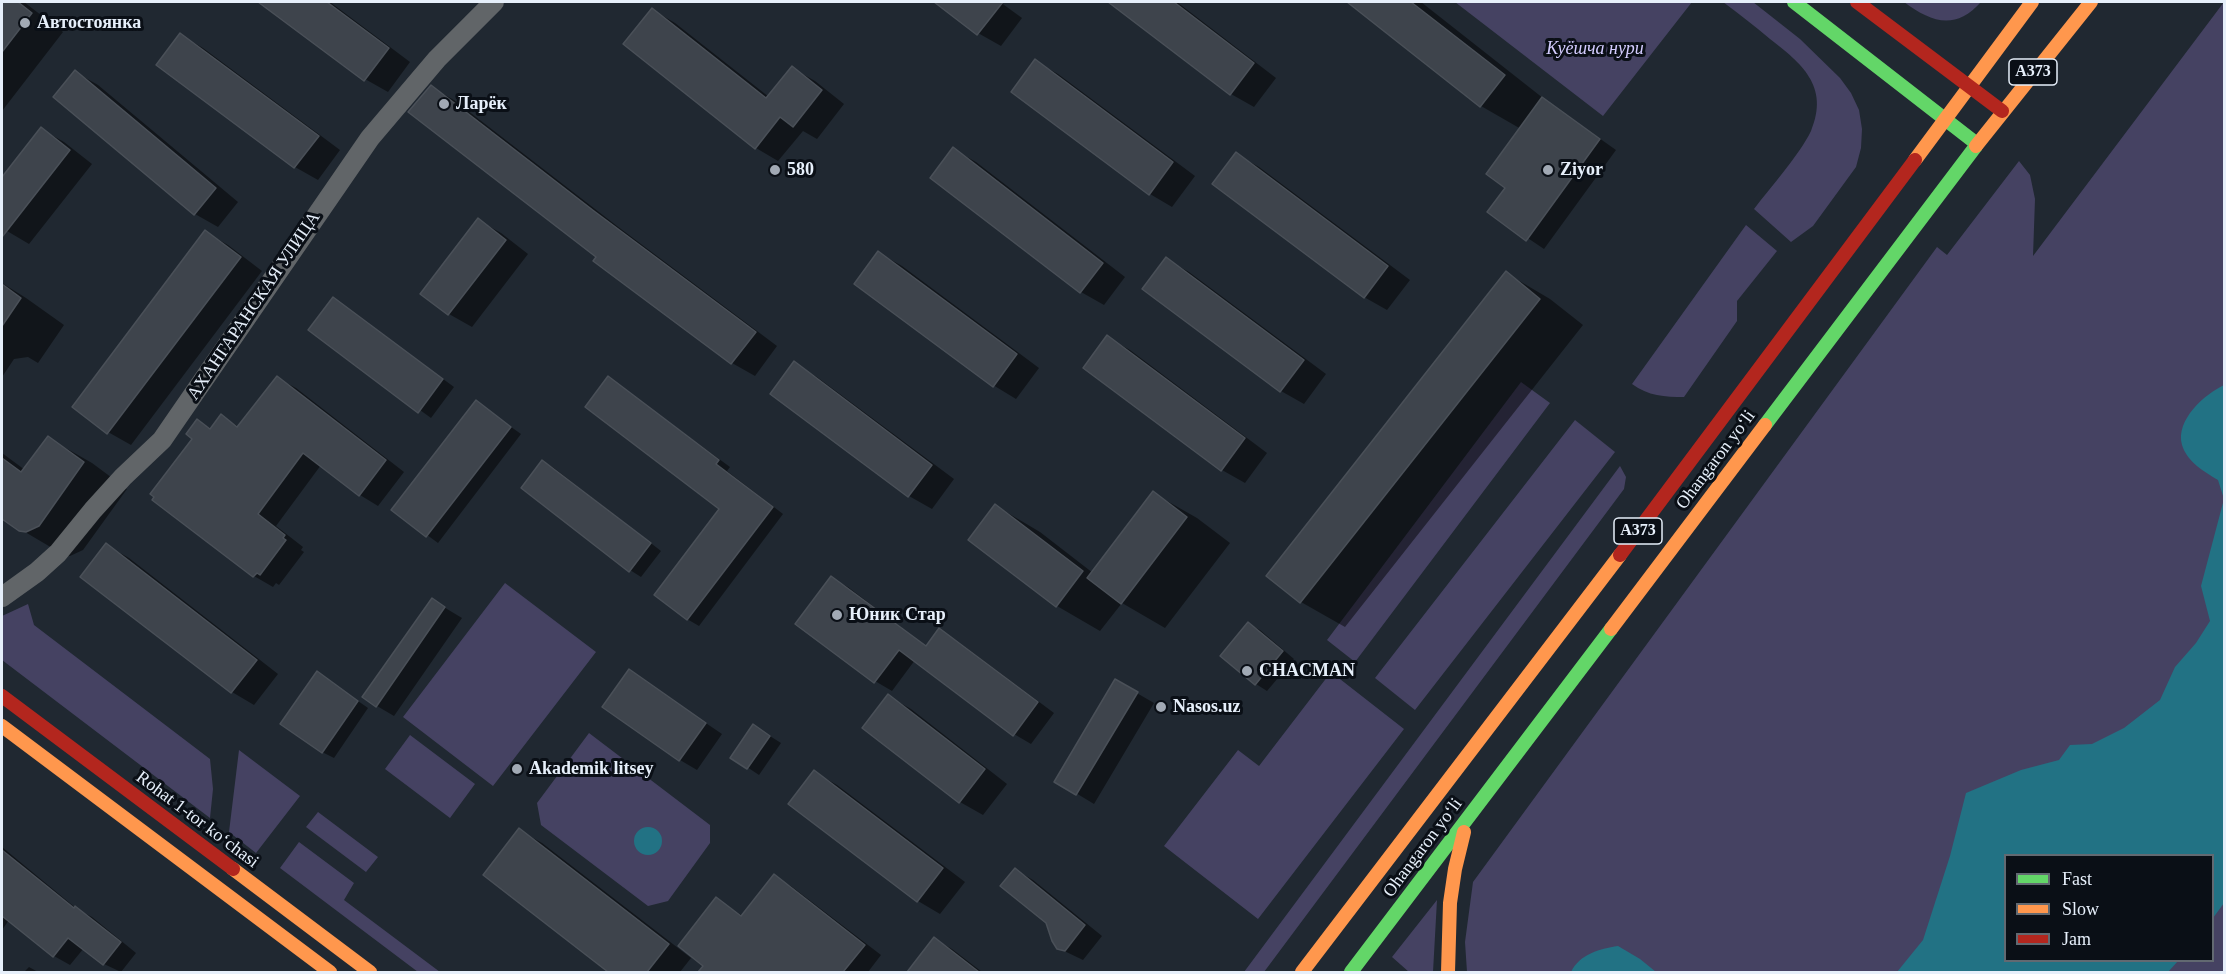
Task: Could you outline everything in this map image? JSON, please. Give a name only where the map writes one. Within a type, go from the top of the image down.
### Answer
[{"type":"main road","points":[[1794,2],[1977,144]]},
{"type":"main road","points":[[1857,2],[2002,111]]},
{"type":"main road","name":"Ohangaron yoʻli","points":[[1302,972],[1683,472],[2032,2]]},
{"type":"main road","name":"Ohangaron yoʻli","points":[[1351,972],[2002,111],[2091,2]]},
{"type":"main road","name":"Rohat 1-tor koʻchasi","points":[[2,696],[370,972]]},
{"type":"main road","points":[[2,726],[330,972]]},
{"type":"main road","points":[[1448,972],[1450,903],[1455,869],[1467,819]]},
{"type":"street","name":"АХАНГАРАНСКАЯ УЛИЦА","points":[[2,597],[37,572],[58,553],[123,477],[162,440],[369,138],[437,59],[494,2]]},
{"type":"green space","name":"Куёшча нури","points":[[1455,2],[1692,2],[1603,116]]},
{"type":"green space","points":[[1723,2],[1753,2],[1800,39],[1840,78],[1851,93],[1859,110],[1862,129],[1861,148],[1856,167],[1813,226],[1791,242],[1754,209],[1811,131],[1816,115],[1815,88],[1802,67],[1792,57]]},
{"type":"green space","points":[[1904,2],[1981,2],[1962,17],[1943,20],[1924,15]]},
{"type":"green space","points":[[2224,2],[2224,972],[1467,972],[1465,942],[1473,882],[1937,247],[1947,255],[2019,161],[2030,175],[2035,199],[2033,256]]},
{"type":"green space","points":[[1746,225],[1777,251],[1737,301],[1737,321],[1684,397],[1657,395],[1632,384]]},
{"type":"green space","points":[[1521,382],[1550,403],[1355,662],[1327,640]]},
{"type":"green space","points":[[1575,420],[1615,452],[1415,710],[1375,678]]},
{"type":"green space","points":[[1620,466],[1626,477],[1624,489],[1264,972],[1244,972]]},
{"type":"green space","points":[[505,583],[596,652],[493,786],[403,717]]},
{"type":"green space","points":[[28,604],[34,625],[210,759],[213,789],[210,818],[2,660],[2,616]]},
{"type":"green space","points":[[1331,672],[1404,729],[1258,919],[1164,846],[1238,750],[1259,766]]},
{"type":"green space","points":[[589,733],[710,825],[710,843],[668,901],[648,906],[541,825],[537,803]]},
{"type":"green space","points":[[410,735],[475,784],[450,818],[385,769]]},
{"type":"green space","points":[[239,750],[300,796],[256,853],[229,832]]},
{"type":"green space","points":[[318,812],[378,857],[366,872],[306,827]]},
{"type":"green space","points":[[299,842],[354,883],[344,900],[440,972],[418,972],[280,868]]},
{"type":"green space","points":[[1437,900],[1433,972],[1409,972],[1392,957]]},
{"type":"water","points":[[2224,385],[2224,499],[2218,480],[2188,457],[2182,445],[2181,436],[2187,417],[2193,409],[2208,395]]},
{"type":"water","points":[[2224,499],[2224,903],[2214,917],[2214,854],[2004,854],[2004,962],[2177,962],[2168,972],[1897,972],[1923,940],[1950,856],[1966,793],[2021,770],[2059,760],[2070,745],[2092,744],[2124,728],[2160,700],[2175,667],[2196,643],[2210,621],[2201,586]]},
{"type":"water","points":[[648,827],[658,831],[662,841],[658,851],[648,855],[638,851],[634,841],[638,831]]},
{"type":"water","points":[[1618,946],[1656,972],[1571,972],[1585,957],[1597,951]]},
{"type":"building","points":[[2,2],[18,2],[32,13],[2,52]]},
{"type":"building","points":[[258,2],[327,2],[389,48],[364,81]]},
{"type":"building","points":[[934,2],[1003,2],[977,35]]},
{"type":"building","points":[[1108,2],[1174,2],[1254,63],[1230,95]]},
{"type":"building","points":[[1347,2],[1411,2],[1505,75],[1480,107]]},
{"type":"building","points":[[652,8],[766,98],[792,66],[822,90],[793,127],[780,117],[755,149],[623,44]]},
{"type":"building","points":[[180,33],[319,136],[294,168],[156,65]]},
{"type":"building","points":[[1035,59],[1173,162],[1149,195],[1011,92]]},
{"type":"building","points":[[75,70],[216,188],[194,215],[53,97]]},
{"type":"building","points":[[431,85],[756,332],[731,364],[593,261],[596,257],[408,112]]},
{"type":"building","points":[[1542,97],[1600,139],[1526,241],[1487,212],[1505,188],[1486,174]]},
{"type":"building","points":[[41,127],[70,150],[2,237],[2,177]]},
{"type":"building","points":[[953,147],[1103,263],[1080,293],[930,178]]},
{"type":"building","points":[[1236,152],[1388,266],[1364,298],[1212,184]]},
{"type":"building","points":[[478,218],[506,240],[448,315],[420,294]]},
{"type":"building","points":[[205,230],[241,257],[107,434],[72,407]]},
{"type":"building","points":[[878,251],[1017,354],[993,387],[854,284]]},
{"type":"building","points":[[1166,257],[1304,360],[1280,392],[1142,289]]},
{"type":"building","points":[[1506,271],[1540,299],[1300,603],[1266,576]]},
{"type":"building","points":[[2,284],[21,298],[2,326]]},
{"type":"building","points":[[333,297],[443,379],[418,413],[308,330]]},
{"type":"building","points":[[1107,335],[1245,438],[1221,471],[1083,368]]},
{"type":"building","points":[[794,361],[932,465],[908,497],[770,394]]},
{"type":"building","points":[[277,376],[386,460],[359,496],[303,453],[258,514],[285,535],[283,538],[286,540],[260,575],[257,573],[253,577],[152,500],[154,497],[150,494],[192,439],[186,434],[197,419],[210,429],[221,414],[237,427]]},
{"type":"building","points":[[608,376],[719,460],[716,464],[773,507],[687,620],[654,595],[719,509],[585,407]]},
{"type":"building","points":[[476,400],[511,427],[426,537],[391,510]]},
{"type":"building","points":[[48,436],[84,462],[39,526],[26,532],[19,531],[2,519],[2,458],[21,472]]},
{"type":"building","points":[[542,460],[651,543],[629,572],[521,488]]},
{"type":"building","points":[[1153,491],[1187,517],[1121,604],[1087,578]]},
{"type":"building","points":[[995,504],[1083,571],[1056,607],[968,540]]},
{"type":"building","points":[[106,543],[257,660],[231,693],[80,577]]},
{"type":"building","points":[[831,576],[926,646],[939,628],[1038,702],[1013,736],[899,650],[874,683],[795,624]]},
{"type":"building","points":[[432,598],[445,607],[376,707],[362,697]]},
{"type":"building","points":[[1248,622],[1283,651],[1255,685],[1220,656]]},
{"type":"building","points":[[629,669],[706,723],[679,761],[602,707]]},
{"type":"building","points":[[317,671],[358,701],[322,753],[280,724]]},
{"type":"building","points":[[1115,679],[1138,692],[1076,795],[1054,782]]},
{"type":"building","points":[[888,694],[985,769],[959,803],[862,728]]},
{"type":"building","points":[[753,724],[770,736],[747,769],[730,758]]},
{"type":"building","points":[[814,770],[943,868],[917,902],[788,804]]},
{"type":"building","points":[[519,828],[669,944],[647,972],[608,972],[483,875]]},
{"type":"building","points":[[2,850],[74,908],[75,906],[121,942],[103,965],[68,938],[53,957],[2,916]]},
{"type":"building","points":[[1015,868],[1085,925],[1065,951],[1057,949],[1046,923],[1000,886]]},
{"type":"building","points":[[774,874],[865,945],[843,972],[698,972],[703,966],[678,946],[716,897],[741,916]]},
{"type":"building","points":[[934,937],[979,972],[907,972]]},
{"type":"traffic: fast","points":[[1794,2],[1977,144]]},
{"type":"traffic: fast","points":[[1765,425],[1976,146]]},
{"type":"traffic: fast","points":[[1351,972],[1611,629]]},
{"type":"traffic: slow","points":[[1915,160],[2032,2]]},
{"type":"traffic: slow","points":[[1976,146],[2091,2]]},
{"type":"traffic: slow","points":[[1611,629],[1765,425]]},
{"type":"traffic: slow","points":[[1302,972],[1620,555]]},
{"type":"traffic: slow","points":[[2,726],[330,972]]},
{"type":"traffic: slow","points":[[1448,972],[1450,903],[1464,832]]},
{"type":"traffic: slow","points":[[233,869],[370,972]]},
{"type":"traffic: jam","points":[[1857,2],[2002,111]]},
{"type":"traffic: jam","points":[[1620,555],[1915,160]]},
{"type":"traffic: jam","points":[[2,696],[233,869]]},
{"type":"place","name":"Автостоянка","points":[[25,23]]},
{"type":"place","name":"Ларёк","points":[[444,104]]},
{"type":"place","name":"580","points":[[775,170]]},
{"type":"place","name":"Ziyor","points":[[1548,170]]},
{"type":"place","name":"Юник Стар","points":[[837,615]]},
{"type":"place","name":"CHACMAN","points":[[1247,671]]},
{"type":"place","name":"Nasos.uz","points":[[1161,707]]},
{"type":"place","name":"Akademik litsey","points":[[517,769]]}]
